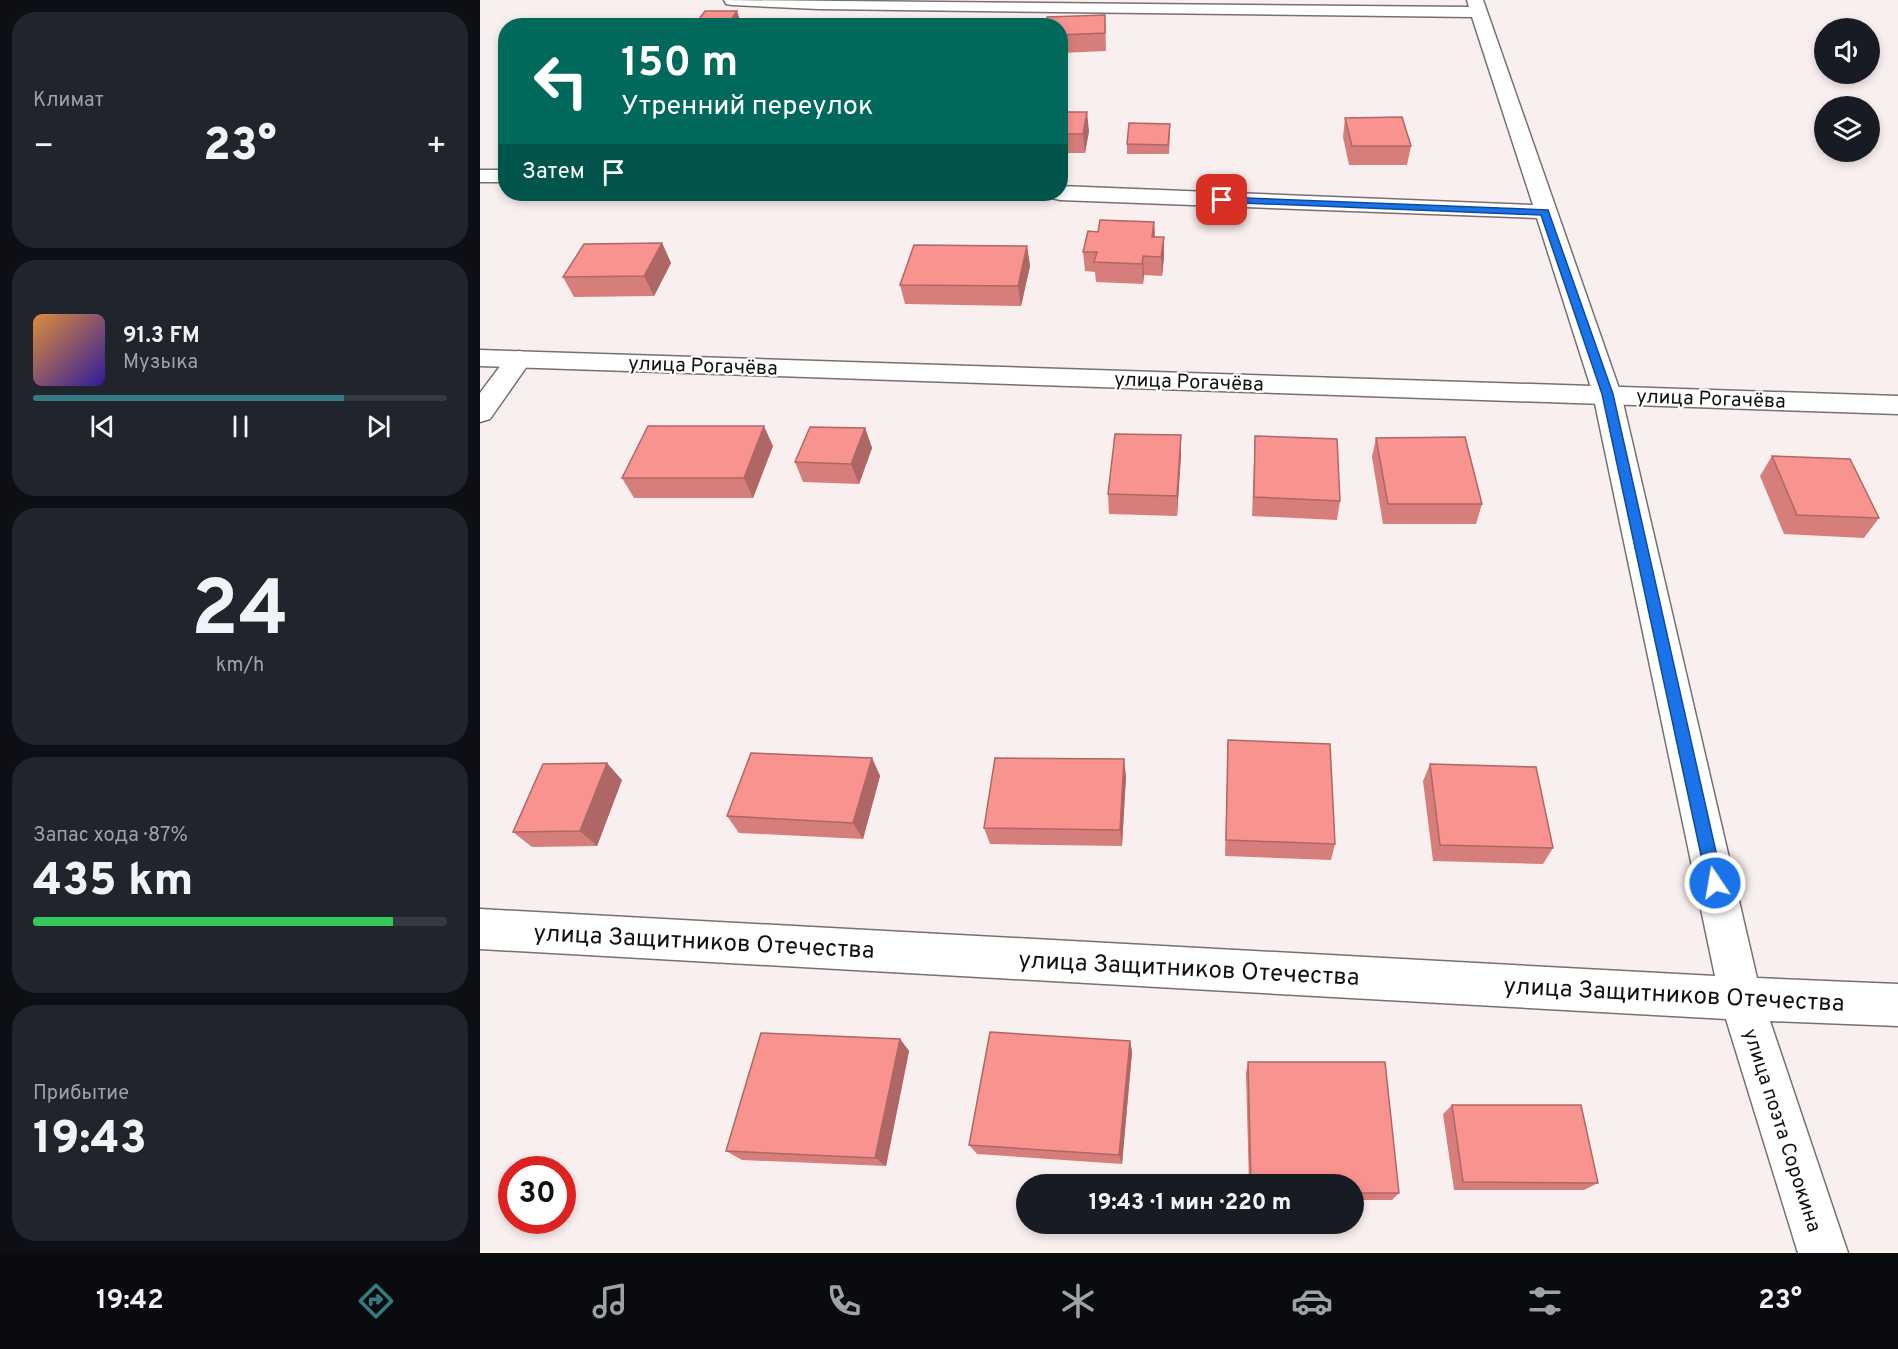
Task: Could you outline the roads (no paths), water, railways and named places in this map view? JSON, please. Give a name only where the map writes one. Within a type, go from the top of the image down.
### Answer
[{"type":"street","points":[[732,0],[1477,6]]},
{"type":"street","points":[[808,18],[820,2]]},
{"type":"street","name":"улица поэта Сорокина","points":[[1477,6],[1607,394],[1741,999],[1823,1253]]},
{"type":"street","points":[[480,176],[498,176]]},
{"type":"street","points":[[1068,194],[1545,212]]},
{"type":"street","name":"улица Рогачёва","points":[[480,358],[1898,405]]},
{"type":"street","points":[[480,413],[519,359]]},
{"type":"street","name":"улица Защитников Отечества","points":[[480,929],[1741,999],[1898,1005]]}]
